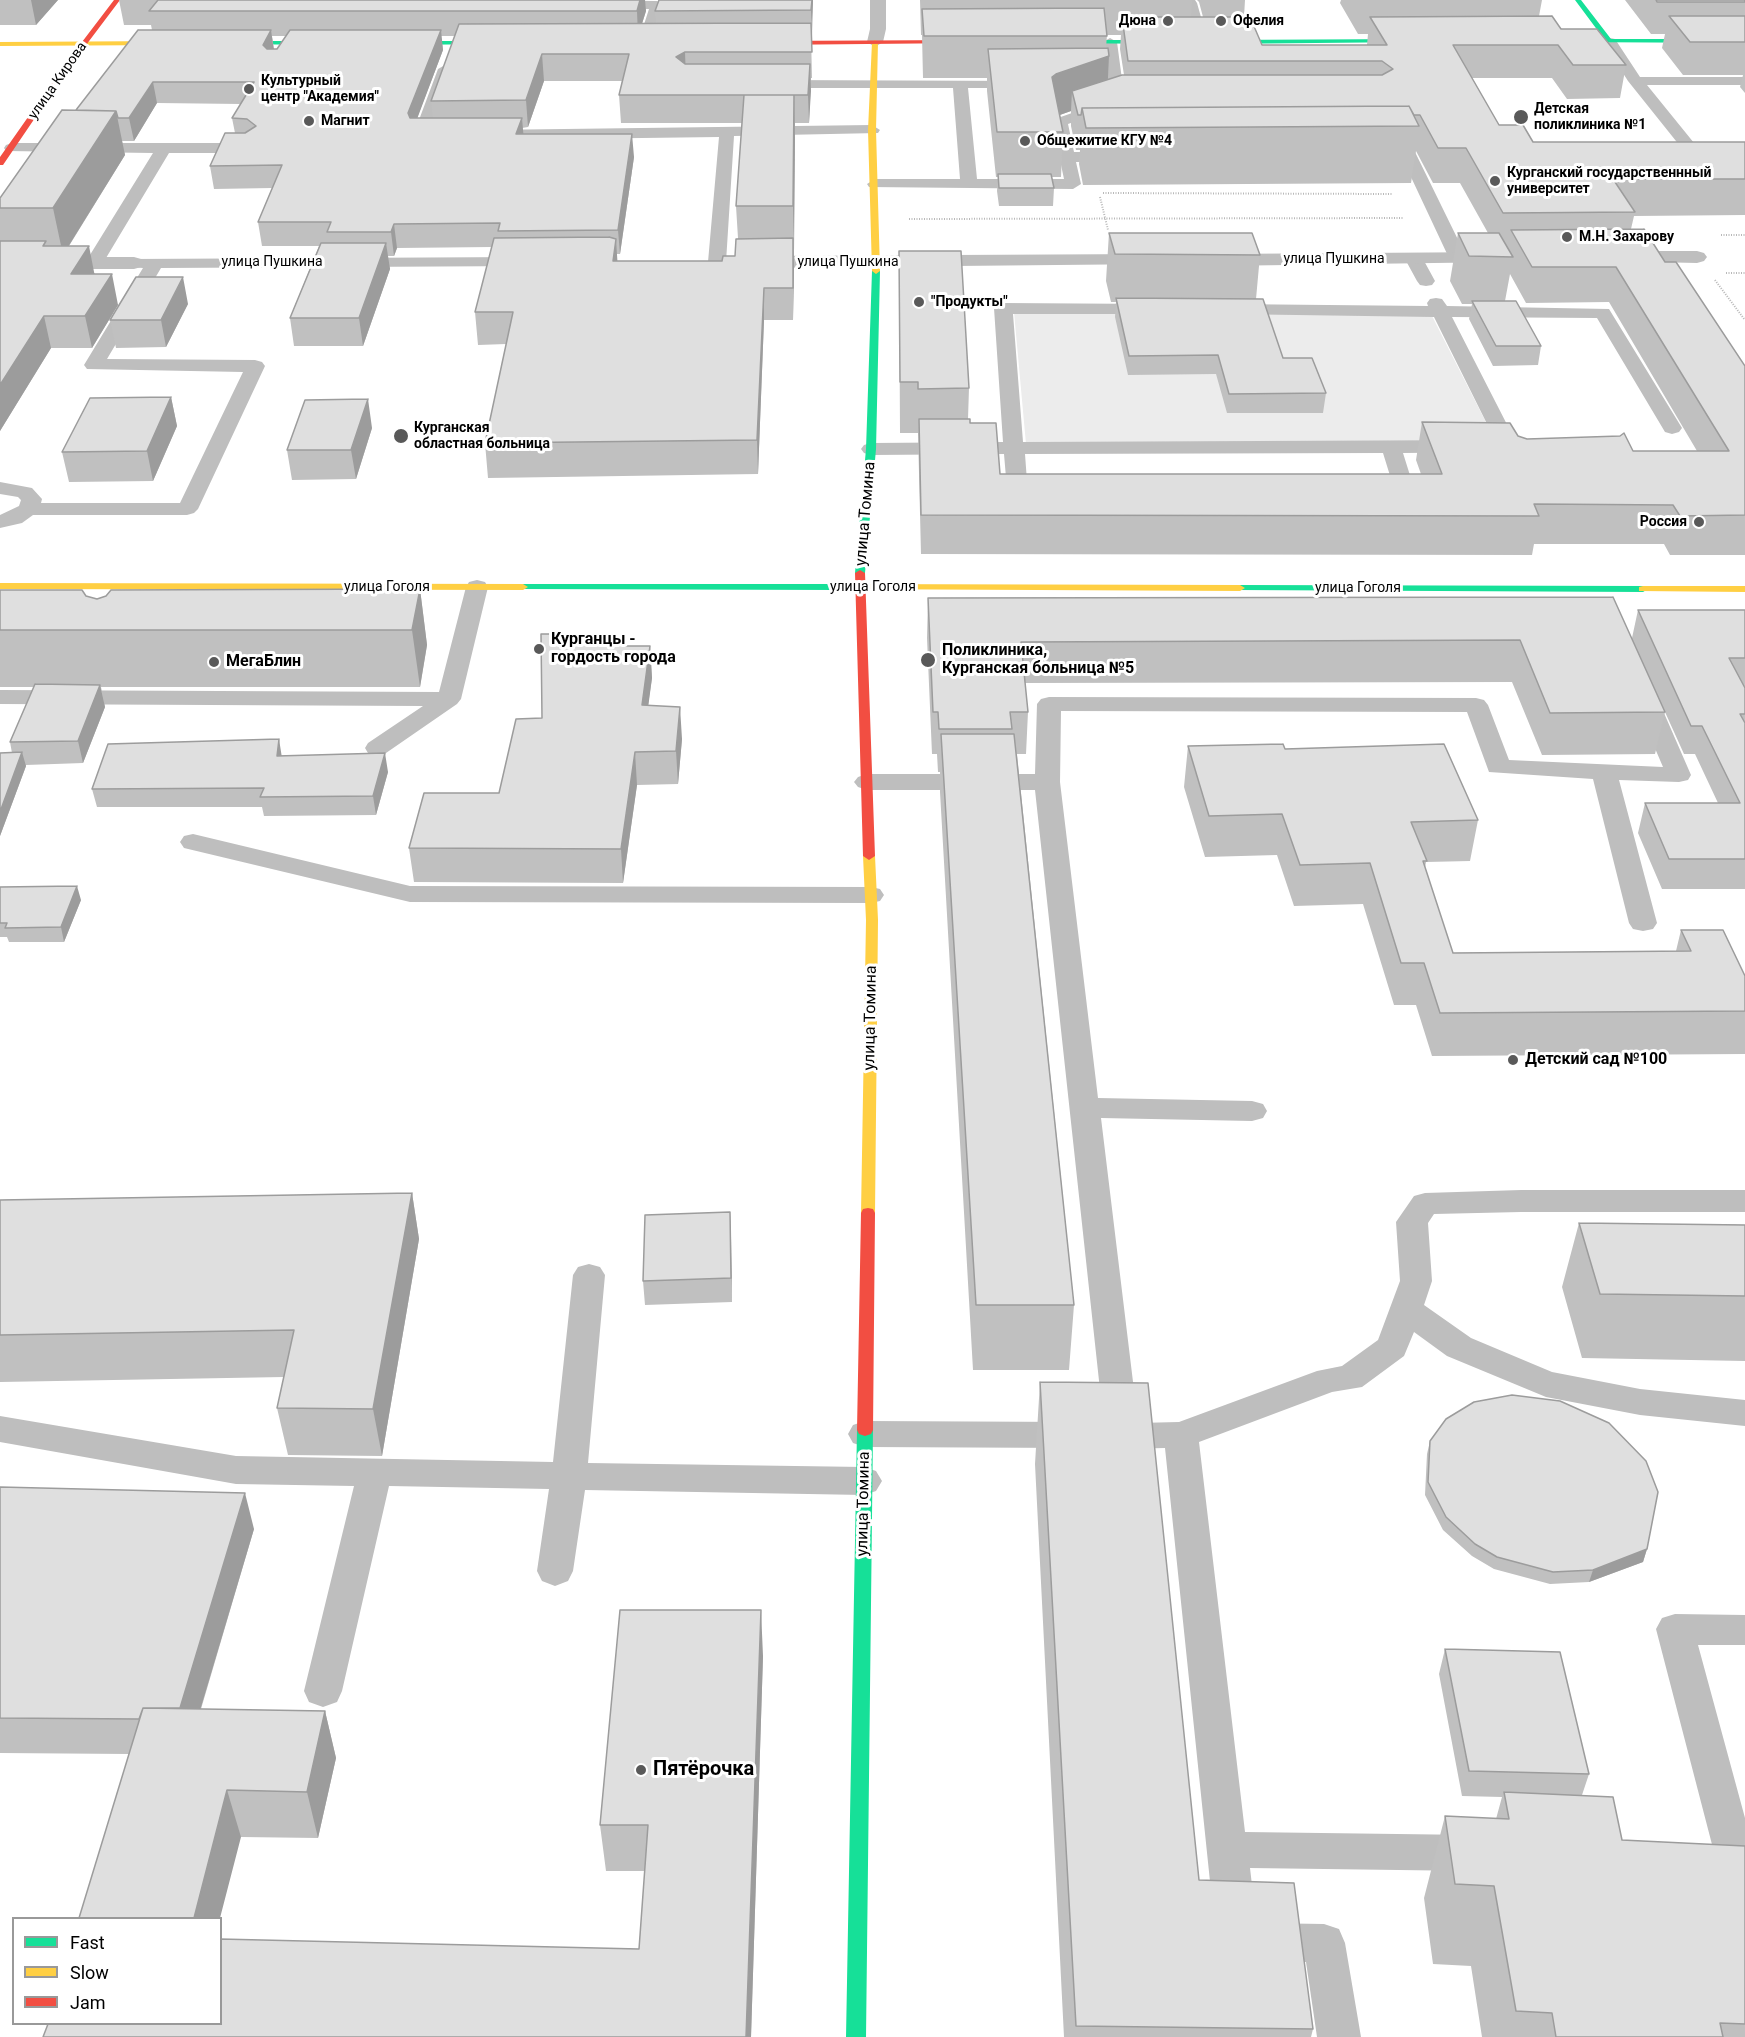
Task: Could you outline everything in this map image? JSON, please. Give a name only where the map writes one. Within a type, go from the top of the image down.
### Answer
[{"type":"street","name":"улица Кирова","points":[[0,163],[117,0]]},
{"type":"street","name":"улица Томина","points":[[856,2037],[871,895],[859,587],[871,449],[876,262],[872,130],[878,0]]},
{"type":"street","points":[[1578,0],[1610,42]]},
{"type":"street","points":[[1052,42],[1427,41]]},
{"type":"street","points":[[1545,41],[1745,41]]},
{"type":"street","points":[[753,43],[984,42]]},
{"type":"street","points":[[0,44],[187,43]]},
{"type":"street","points":[[220,43],[335,43]]},
{"type":"street","points":[[383,43],[514,43]]},
{"type":"street","points":[[1601,257],[1696,257]]},
{"type":"street","name":"улица Пушкина","points":[[1199,260],[1518,258]]},
{"type":"street","name":"улица Пушкина","points":[[695,262],[1175,260]]},
{"type":"street","name":"улица Пушкина","points":[[0,263],[134,263]]},
{"type":"street","name":"улица Гоголя","points":[[0,586],[133,596],[477,586],[859,587],[1601,599],[1745,589]]},
{"type":"lane","points":[[576,0],[574,4],[657,5],[645,43]]},
{"type":"lane","points":[[1190,3],[1190,42]]},
{"type":"lane","points":[[875,184],[1073,184],[1060,122],[1123,102],[1109,84],[1110,42]]},
{"type":"lane","points":[[1610,42],[1635,81],[1702,163],[1745,168]]},
{"type":"lane","points":[[279,57],[288,43]]},
{"type":"lane","points":[[454,43],[421,136],[872,130]]},
{"type":"lane","points":[[1635,81],[1745,81]]},
{"type":"lane","points":[[960,84],[969,184]]},
{"type":"lane","points":[[756,85],[1044,84]]},
{"type":"lane","points":[[717,262],[727,132]]},
{"type":"lane","points":[[12,148],[249,148]]},
{"type":"lane","points":[[94,263],[163,149]]},
{"type":"lane","points":[[1362,155],[1409,155],[1458,258]]},
{"type":"lane","points":[[1067,157],[1138,157]]},
{"type":"lane","points":[[1414,259],[1426,280]]},
{"type":"lane","name":"улица Пушкина","points":[[134,263],[546,262]]},
{"type":"lane","points":[[0,522],[14,518],[28,509],[187,509],[255,366],[94,365],[155,263]]},
{"type":"lane","points":[[871,449],[1391,446],[1512,454],[1438,307]]},
{"type":"lane","points":[[1204,309],[1438,307],[1603,313],[1672,428]]},
{"type":"lane","points":[[1054,501],[1018,501],[1003,308],[1168,309]]},
{"type":"lane","points":[[1373,501],[1408,501],[1391,446]]},
{"type":"lane","points":[[1197,447],[1202,469]]},
{"type":"lane","points":[[0,488],[25,492],[32,499],[28,509]]},
{"type":"lane","points":[[377,748],[449,699],[477,586]]},
{"type":"lane","points":[[1122,1436],[1047,782],[1049,704],[1476,705],[1498,767],[1679,775],[1633,672]]},
{"type":"lane","points":[[0,697],[86,692],[449,699]]},
{"type":"lane","points":[[1604,772],[1643,923]]},
{"type":"lane","points":[[867,782],[1047,782]]},
{"type":"lane","points":[[193,842],[410,894],[871,895]]},
{"type":"lane","points":[[1084,1108],[1252,1111]]},
{"type":"lane","points":[[865,1434],[1181,1436],[1329,1380],[1350,1378],[1392,1347],[1416,1281],[1413,1222],[1425,1204],[1521,1201],[1745,1201]]},
{"type":"lane","points":[[555,1571],[569,1475],[589,1275]]},
{"type":"lane","points":[[1406,1310],[1460,1347],[1546,1384],[1640,1402],[1745,1413]]},
{"type":"lane","points":[[0,1429],[236,1470],[864,1481]]},
{"type":"lane","points":[[1181,1436],[1238,1942],[1324,1943],[1339,2037]]},
{"type":"lane","points":[[323,1691],[375,1472]]},
{"type":"lane","points":[[1726,1868],[1675,1629],[1745,1630]]},
{"type":"lane","points":[[1226,1850],[1510,1853]]},
{"type":"path","points":[[1109,237],[1099,193],[1427,194]]},
{"type":"path","points":[[875,219],[1439,218]]},
{"type":"path","points":[[1696,257],[1745,320]]},
{"type":"shaded area","points":[[1014,312],[1431,314],[1496,442],[1026,444]]},
{"type":"building","points":[[158,0],[640,0],[637,11],[149,11]]},
{"type":"building","points":[[659,0],[812,0],[811,10],[655,11]]},
{"type":"building","points":[[1656,0],[1745,0],[1745,2],[1657,2]]},
{"type":"building","points":[[1104,8],[1107,36],[924,36],[922,9]]},
{"type":"building","points":[[1552,16],[1561,29],[1597,29],[1626,65],[1573,65],[1558,45],[1453,45],[1499,125],[1523,125],[1533,142],[1745,142],[1745,179],[1613,179],[1635,212],[1503,213],[1466,148],[1438,148],[1420,115],[1414,115],[1409,106],[1082,108],[1081,115],[1078,115],[1072,91],[1122,75],[1382,75],[1393,69],[1382,61],[1128,61],[1122,17],[1250,17],[1262,45],[1387,45],[1370,17]]},
{"type":"building","points":[[1669,16],[1745,16],[1745,42],[1690,42]]},
{"type":"building","points":[[811,23],[812,52],[685,52],[676,57],[685,64],[810,64],[808,95],[619,95],[629,54],[542,54],[526,100],[431,101],[459,24]]},
{"type":"building","points":[[138,30],[271,30],[263,45],[267,49],[277,49],[290,30],[441,30],[408,113],[410,118],[522,118],[516,134],[632,134],[618,230],[498,231],[500,223],[394,224],[391,232],[327,232],[331,222],[258,222],[282,165],[210,166],[225,133],[245,133],[256,126],[247,119],[232,118],[254,82],[153,82],[129,118],[118,118],[116,111],[76,110]]},
{"type":"building","points":[[1108,48],[1109,56],[1052,77],[1063,132],[997,132],[988,49]]},
{"type":"building","points":[[744,95],[794,95],[793,206],[736,206]]},
{"type":"building","points":[[1409,106],[1419,126],[1086,128],[1082,108]]},
{"type":"building","points":[[62,110],[116,111],[53,208],[0,208],[0,198]]},
{"type":"building","points":[[998,174],[1051,174],[1054,188],[999,188]]},
{"type":"building","points":[[1644,229],[1665,262],[1676,262],[1745,366],[1745,515],[1680,516],[1673,505],[1534,504],[1539,516],[921,515],[919,419],[970,419],[970,423],[996,423],[1000,474],[1442,474],[1422,422],[1510,423],[1518,436],[1527,439],[1620,436],[1624,433],[1633,451],[1729,451],[1616,267],[1532,267],[1511,230]]},
{"type":"building","points":[[1109,233],[1252,233],[1260,255],[1115,254]]},
{"type":"building","points":[[1458,233],[1499,233],[1513,257],[1469,256]]},
{"type":"building","points":[[609,237],[616,239],[613,261],[722,261],[723,256],[735,256],[736,239],[793,238],[793,288],[764,288],[757,440],[485,443],[513,312],[475,312],[494,238]]},
{"type":"building","points":[[0,241],[46,241],[43,246],[89,246],[71,274],[112,274],[85,316],[44,316],[0,385]]},
{"type":"building","points":[[321,243],[386,243],[359,318],[290,318]]},
{"type":"building","points":[[899,251],[961,251],[969,388],[918,389],[918,382],[900,382]]},
{"type":"building","points":[[136,277],[183,277],[161,320],[110,320]]},
{"type":"building","points":[[1116,298],[1263,299],[1283,358],[1312,358],[1326,393],[1229,394],[1218,355],[1129,356]]},
{"type":"building","points":[[1472,301],[1516,301],[1541,346],[1496,346]]},
{"type":"building","points":[[171,397],[147,451],[62,452],[90,398]]},
{"type":"building","points":[[368,399],[351,450],[287,450],[305,400]]},
{"type":"building","points":[[420,589],[412,630],[0,630],[0,590],[82,590],[86,596],[97,599],[106,596],[111,590]]},
{"type":"building","points":[[1613,597],[1665,712],[1550,713],[1520,640],[1021,642],[1028,712],[1010,712],[1012,729],[939,729],[938,712],[933,712],[928,598]]},
{"type":"building","points":[[1638,610],[1745,610],[1745,658],[1729,658],[1745,688],[1745,714],[1740,714],[1745,723],[1745,859],[1669,859],[1645,803],[1740,803],[1702,726],[1691,726]]},
{"type":"building","points":[[541,634],[590,634],[588,646],[650,646],[642,705],[680,707],[676,751],[635,752],[621,849],[409,848],[424,793],[499,793],[516,719],[542,718]]},
{"type":"building","points":[[35,684],[100,685],[78,741],[10,742]]},
{"type":"building","points":[[941,734],[1014,734],[1074,1305],[976,1305]]},
{"type":"building","points":[[279,739],[277,756],[385,753],[373,796],[260,797],[264,788],[92,789],[108,744]]},
{"type":"building","points":[[1283,744],[1285,749],[1444,744],[1478,820],[1411,822],[1427,861],[1423,861],[1453,953],[1691,951],[1681,930],[1723,930],[1745,976],[1745,1011],[1440,1013],[1424,963],[1401,963],[1370,863],[1300,865],[1282,814],[1209,816],[1188,746]]},
{"type":"building","points":[[22,752],[0,812],[0,753]]},
{"type":"building","points":[[77,886],[61,927],[5,928],[7,923],[0,923],[0,887]]},
{"type":"building","points":[[412,1193],[373,1409],[277,1408],[294,1330],[0,1335],[0,1200]]},
{"type":"building","points":[[730,1212],[731,1278],[643,1281],[645,1215]]},
{"type":"building","points":[[1579,1223],[1745,1225],[1745,1296],[1600,1294]]},
{"type":"building","points":[[1040,1382],[1148,1383],[1199,1880],[1294,1883],[1313,2029],[1076,2026]]},
{"type":"building","points":[[1512,1395],[1560,1401],[1609,1423],[1646,1461],[1658,1492],[1647,1549],[1593,1570],[1553,1572],[1497,1557],[1475,1544],[1446,1517],[1428,1482],[1430,1441],[1446,1419],[1474,1402]]},
{"type":"building","points":[[0,1487],[245,1493],[180,1708],[143,1708],[139,1719],[0,1718]]},
{"type":"building","points":[[620,1610],[761,1610],[746,2037],[43,2037],[48,2025],[222,2025],[222,1939],[639,1949],[648,1825],[600,1825]]},
{"type":"building","points":[[1445,1649],[1560,1652],[1589,1774],[1469,1771]]},
{"type":"building","points":[[143,1708],[325,1711],[307,1792],[227,1790],[194,1917],[79,1917]]},
{"type":"building","points":[[1504,1792],[1613,1797],[1622,1840],[1745,1846],[1745,2024],[1720,2023],[1723,2037],[1556,2037],[1552,2013],[1516,2011],[1494,1886],[1455,1884],[1445,1816],[1509,1819]]},
{"type":"traffic: fast","points":[[1578,0],[1610,42]]},
{"type":"traffic: fast","points":[[1216,42],[1413,41]]},
{"type":"traffic: fast","points":[[1564,41],[1745,41]]},
{"type":"traffic: fast","points":[[1063,42],[1164,42]]},
{"type":"traffic: fast","points":[[229,43],[327,43]]},
{"type":"traffic: fast","points":[[397,43],[498,43]]},
{"type":"traffic: fast","points":[[860,573],[871,449],[876,271]]},
{"type":"traffic: fast","points":[[523,587],[838,587]]},
{"type":"traffic: fast","points":[[1240,588],[1643,589]]},
{"type":"traffic: fast","points":[[856,2037],[865,1430]]},
{"type":"traffic: slow","points":[[875,42],[872,130],[876,271]]},
{"type":"traffic: slow","points":[[0,44],[171,43]]},
{"type":"traffic: slow","points":[[0,586],[523,587]]},
{"type":"traffic: slow","points":[[838,587],[1240,588]]},
{"type":"traffic: slow","points":[[1643,589],[1745,589]]},
{"type":"traffic: slow","points":[[868,1213],[872,920],[869,856]]},
{"type":"traffic: jam","points":[[0,163],[68,64],[117,0]]},
{"type":"traffic: jam","points":[[766,43],[966,42]]},
{"type":"traffic: jam","points":[[860,573],[869,856]]},
{"type":"traffic: jam","points":[[865,1430],[868,1213]]},
{"type":"place","name":"Дюна","points":[[1168,21]]},
{"type":"place","name":"Офелия","points":[[1221,21]]},
{"type":"place","name":"Культурный центр \"Академия\"","points":[[249,89]]},
{"type":"place","name":"Детская поликлиника №1","points":[[1521,117]]},
{"type":"place","name":"Магнит","points":[[309,121]]},
{"type":"place","name":"Общежитие КГУ №4","points":[[1025,141]]},
{"type":"place","name":"Курганский государственнный университет","points":[[1495,181]]},
{"type":"place","name":"М.Н. Захарову","points":[[1567,237]]},
{"type":"place","name":"\"Продукты\"","points":[[919,302]]},
{"type":"place","name":"Курганская областная больница","points":[[401,436]]},
{"type":"place","name":"Россия","points":[[1699,522]]},
{"type":"place","name":"Курганцы - гордость города","points":[[539,649]]},
{"type":"place","name":"Поликлиника, Курганская больница №5","points":[[928,660]]},
{"type":"place","name":"МегаБлин","points":[[214,662]]},
{"type":"place","name":"Детский сад №100","points":[[1513,1060]]},
{"type":"place","name":"Пятёрочка","points":[[641,1770]]}]
